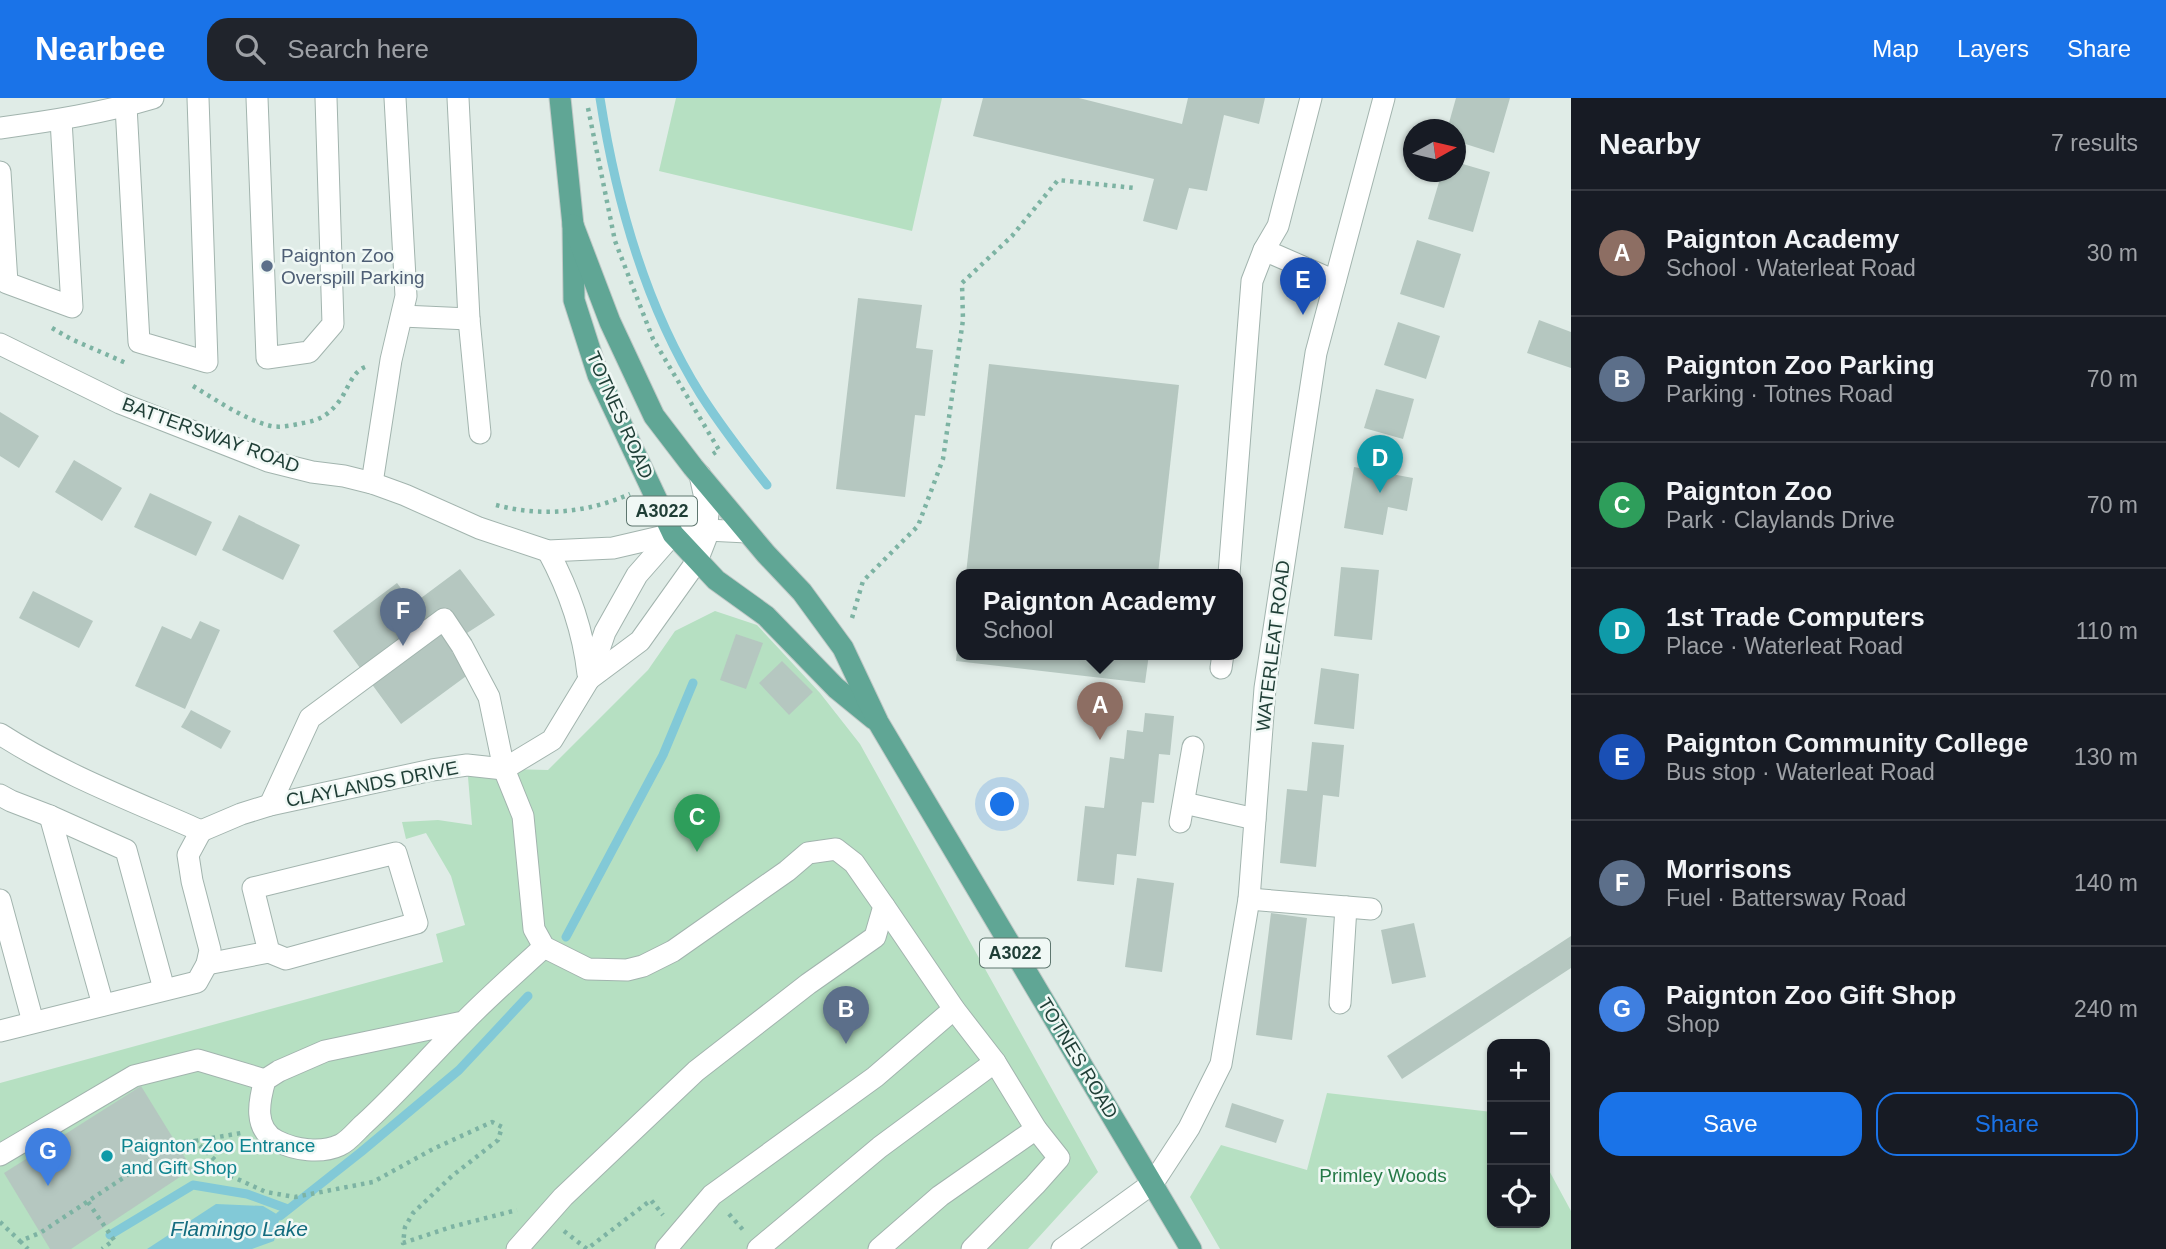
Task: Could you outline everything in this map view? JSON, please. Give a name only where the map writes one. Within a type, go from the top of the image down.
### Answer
[{"type":"main road","name":"TOTNES ROAD","points":[[560,98],[573,225],[574,299],[598,375],[673,534],[716,580],[765,616],[836,688],[878,722]]},
{"type":"main road","name":"TOTNES ROAD","points":[[573,225],[610,321],[654,416],[699,475],[802,592],[843,648],[878,722],[1191,1249]]},
{"type":"street","points":[[0,128],[61,120],[153,98]]},
{"type":"street","points":[[127,106],[139,342],[207,362],[198,98]]},
{"type":"street","points":[[257,98],[267,358],[309,352],[333,324],[326,98]]},
{"type":"street","points":[[372,483],[391,360],[406,296],[395,98]]},
{"type":"street","points":[[458,98],[469,319],[480,433]]},
{"type":"street","points":[[1229,569],[1252,281],[1264,250],[1278,226],[1311,98]]},
{"type":"street","name":"WATERLEAT ROAD","points":[[1153,1183],[1189,1128],[1221,1064],[1249,900],[1267,674],[1316,353],[1384,98]]},
{"type":"street","points":[[0,172],[4,281],[72,307],[61,120]]},
{"type":"street","points":[[1264,250],[1335,282]]},
{"type":"street","points":[[402,316],[469,319]]},
{"type":"street","name":"BATTERSWAY ROAD","points":[[0,344],[121,403],[268,461],[372,483],[479,527],[548,551],[612,548],[673,534],[707,530],[747,532]]},
{"type":"street","points":[[589,679],[640,641],[697,561],[707,530],[709,512],[699,475]]},
{"type":"street","points":[[504,769],[552,740],[589,679],[605,632],[637,575],[673,534]]},
{"type":"street","points":[[548,551],[564,581],[579,623],[589,679]]},
{"type":"street","points":[[270,805],[310,718],[444,620],[462,646],[489,697],[504,769],[523,816],[534,929],[544,947],[588,969],[627,970],[643,966],[673,951],[787,871],[808,853],[836,849],[854,863],[954,1009],[995,1062],[1037,1129],[1059,1158],[972,1249]]},
{"type":"street","points":[[0,734],[74,775],[201,831],[188,855],[210,950],[207,964],[197,982],[0,1031]]},
{"type":"street","points":[[1192,747],[1182,813],[1255,819]]},
{"type":"street","name":"CLAYLANDS DRIVE","points":[[201,831],[270,805],[432,770],[467,765],[504,769]]},
{"type":"street","points":[[0,795],[10,802],[50,816],[126,850],[164,989]]},
{"type":"street","points":[[50,816],[103,1005]]},
{"type":"street","points":[[207,964],[269,952],[286,959],[417,923],[396,853],[253,888],[269,952]]},
{"type":"street","points":[[0,900],[33,1022]]},
{"type":"street","points":[[1249,900],[1371,909]]},
{"type":"street","points":[[517,1249],[563,1197],[696,1071],[808,984],[875,937],[884,906]]},
{"type":"street","points":[[1340,1003],[1346,907]]},
{"type":"street","points":[[463,1022],[325,1051],[279,1071],[265,1080],[258,1105],[263,1129],[274,1140],[303,1149],[322,1150],[341,1144],[389,1101],[463,1022],[544,947]]},
{"type":"street","points":[[673,1242],[712,1195],[875,1077],[954,1009]]},
{"type":"street","points":[[0,1155],[134,1076],[198,1060],[265,1080]]},
{"type":"street","points":[[758,1249],[880,1147],[995,1062]]},
{"type":"street","points":[[879,1249],[940,1196],[1037,1129]]},
{"type":"street","points":[[1062,1249],[1153,1183]]},
{"type":"path","points":[[843,648],[863,581],[918,526],[943,458],[963,320],[962,284],[1012,236],[1058,180],[1134,188]]},
{"type":"path","points":[[195,1141],[233,1177],[266,1192],[295,1197],[373,1182],[433,1149],[492,1122],[502,1127],[498,1140],[413,1213],[405,1227],[403,1243],[563,1197],[560,1228],[587,1249],[651,1200],[673,1242]]},
{"type":"path","points":[[20,1241],[40,1233],[176,1143],[263,1129]]},
{"type":"path","points":[[712,1195],[758,1249]]},
{"type":"path","points":[[88,1202],[114,1240],[102,1249]]},
{"type":"path","points":[[0,1222],[28,1249]]},
{"type":"green space","points":[[676,98],[942,98],[912,231],[659,171]]},
{"type":"green space","points":[[715,611],[757,625],[820,693],[860,744],[1098,1172],[1028,1249],[0,1249],[0,1083],[443,962],[436,934],[465,925],[451,876],[426,833],[406,839],[402,822],[438,820],[472,825],[467,765],[548,770],[648,670],[675,631]]},
{"type":"green space","name":"Primley Woods","points":[[1327,1093],[1487,1111],[1487,1228],[1550,1228],[1550,1172],[1571,1211],[1571,1249],[1220,1249],[1190,1197],[1221,1145],[1307,1170]]},
{"type":"water","name":"Flamingo Lake","points":[[216,1204],[263,1206],[280,1216],[274,1241],[252,1249],[147,1249]]},
{"type":"building","points":[[983,98],[1079,98],[1182,124],[1188,98],[1265,98],[1259,124],[1224,115],[1207,191],[1189,188],[1177,230],[1143,221],[1154,179],[973,136]]},
{"type":"building","points":[[1456,98],[1510,98],[1494,153],[1466,144],[1466,119],[1450,119]]},
{"type":"building","points":[[1466,165],[1490,172],[1473,232],[1428,219],[1439,182],[1466,182]]},
{"type":"building","points":[[1417,240],[1461,254],[1444,308],[1400,294]]},
{"type":"building","points":[[858,298],[922,305],[916,348],[933,350],[925,416],[915,415],[905,497],[836,489]]},
{"type":"building","points":[[1539,320],[1571,332],[1571,368],[1527,353]]},
{"type":"building","points":[[1398,322],[1440,336],[1426,379],[1384,365]]},
{"type":"building","points":[[989,364],[1179,385],[1159,569],[967,569]]},
{"type":"building","points":[[1376,389],[1414,399],[1403,439],[1364,428]]},
{"type":"building","points":[[0,412],[39,436],[19,468],[0,456]]},
{"type":"building","points":[[74,460],[122,488],[102,521],[55,492]]},
{"type":"building","points":[[1354,467],[1413,478],[1407,511],[1388,507],[1383,535],[1344,528]]},
{"type":"building","points":[[150,493],[212,522],[196,556],[134,527]]},
{"type":"building","points":[[239,515],[300,545],[283,580],[222,550]]},
{"type":"building","points":[[1341,567],[1379,570],[1372,640],[1334,636]]},
{"type":"building","points":[[460,569],[495,615],[467,633],[472,640],[452,652],[469,674],[401,724],[333,631],[397,583],[413,604]]},
{"type":"building","points":[[33,591],[93,621],[79,648],[19,618]]},
{"type":"building","points":[[200,621],[220,630],[185,709],[135,686],[162,626],[191,639]]},
{"type":"building","points":[[736,634],[763,643],[746,689],[720,680]]},
{"type":"building","points":[[956,660],[1148,660],[1145,683]]},
{"type":"building","points":[[782,661],[813,692],[789,715],[759,683]]},
{"type":"building","points":[[1321,668],[1359,674],[1354,729],[1314,724]]},
{"type":"building","points":[[191,710],[231,731],[221,749],[181,727]]},
{"type":"building","points":[[1145,713],[1174,716],[1170,755],[1159,754],[1154,803],[1142,802],[1136,856],[1117,854],[1114,885],[1077,881],[1085,806],[1104,808],[1110,757],[1124,759],[1127,730],[1143,732]]},
{"type":"building","points":[[1312,742],[1344,745],[1339,797],[1323,795],[1316,867],[1280,863],[1287,789],[1307,791]]},
{"type":"building","points":[[1137,878],[1174,883],[1162,972],[1125,967]]},
{"type":"building","points":[[1271,913],[1307,918],[1292,1040],[1256,1035]]},
{"type":"building","points":[[1414,923],[1426,977],[1392,984],[1381,930]]},
{"type":"building","points":[[1571,936],[1571,968],[1402,1079],[1387,1056]]},
{"type":"building","name":"Paignton Zoo Entrance and Gift Shop","points":[[141,1086],[192,1169],[71,1249],[50,1249],[4,1173]]},
{"type":"building","points":[[1232,1103],[1284,1120],[1276,1143],[1225,1127]]},
{"type":"waterway","points":[[600,98],[624,214],[664,326],[701,395],[767,485]]},
{"type":"waterway","points":[[566,937],[663,755],[693,683]]},
{"type":"waterway","points":[[280,1216],[459,1070],[528,996]]},
{"type":"waterway","points":[[110,1235],[193,1185],[247,1194],[288,1209]]},
{"type":"place","name":"Paignton Zoo Overspill Parking","points":[[267,266]]},
{"type":"place","name":"Paignton Community College","points":[[1303,315]]},
{"type":"place","name":"1st Trade Computers","points":[[1380,493]]},
{"type":"place","name":"Morrisons","points":[[403,646]]},
{"type":"place","name":"Paignton Academy","points":[[1100,740]]},
{"type":"place","name":"Paignton Zoo","points":[[697,852]]},
{"type":"place","name":"Paignton Zoo Parking","points":[[846,1044]]},
{"type":"place","name":"Paignton Zoo Entrance and Gift Shop","points":[[107,1156]]},
{"type":"place","name":"Paignton Zoo Gift Shop","points":[[48,1186]]}]
